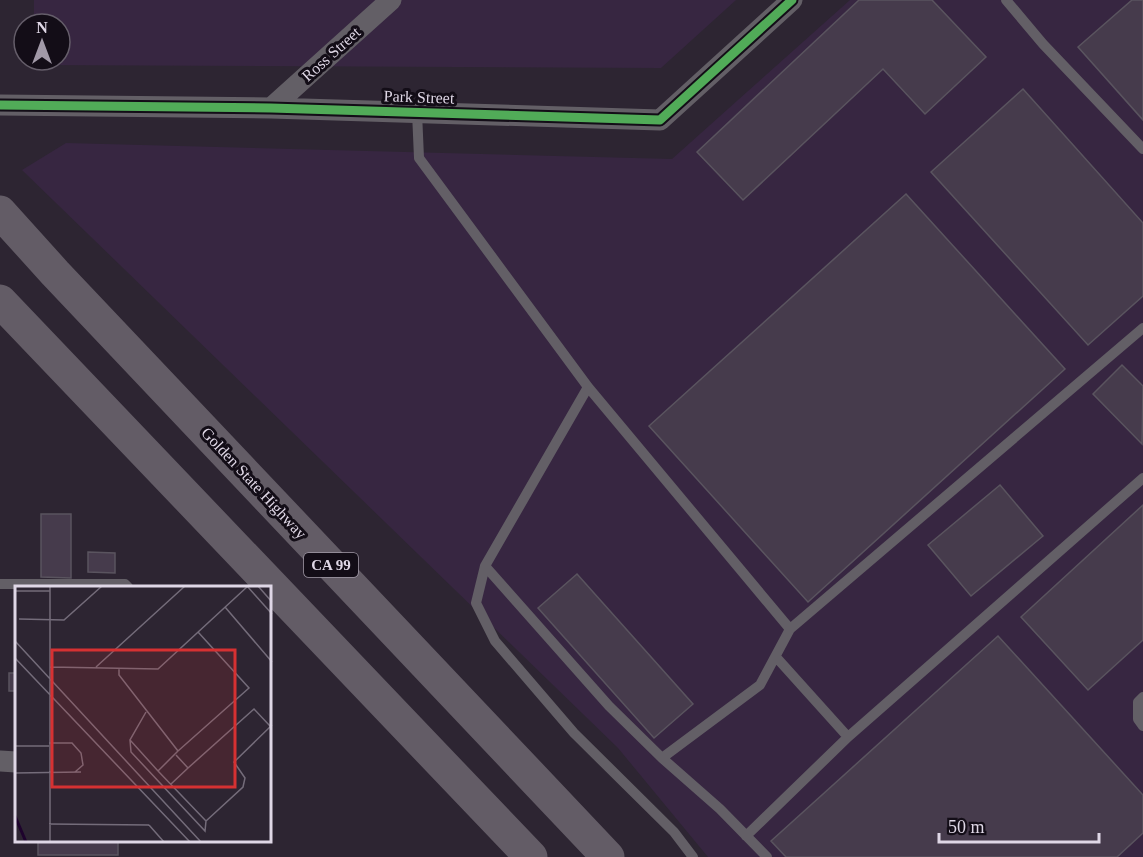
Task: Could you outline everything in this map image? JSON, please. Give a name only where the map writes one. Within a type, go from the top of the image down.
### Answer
[{"type":"highway","name":"Golden State Highway","points":[[0,212],[55,273],[608,857]]},
{"type":"highway","points":[[0,300],[272,586]]},
{"type":"highway","points":[[272,586],[531,857]]},
{"type":"street","name":"Ross Street","points":[[272,108],[391,0]]},
{"type":"street","name":"Park Street","points":[[0,105],[272,108],[660,120],[792,0]]},
{"type":"street","points":[[0,761],[15,762]]},
{"type":"lane","points":[[1006,0],[1043,44],[1143,149]]},
{"type":"lane","points":[[417,112],[419,158],[588,387],[790,629]]},
{"type":"lane","points":[[662,758],[760,686],[790,629],[1143,328]]},
{"type":"lane","points":[[588,387],[485,566],[476,603],[495,641],[574,733],[674,832],[693,857]]},
{"type":"lane","points":[[746,836],[848,737],[1143,478]]},
{"type":"lane","points":[[485,566],[609,706],[662,758],[720,809],[767,857]]},
{"type":"lane","points":[[0,584],[124,584],[127,586]]},
{"type":"lane","points":[[776,657],[848,737]]},
{"type":"lane","points":[[1143,696],[1138,702],[1138,719],[1143,726]]},
{"type":"shaded area","points":[[34,0],[736,0],[661,68],[72,65],[72,12],[34,12]]},
{"type":"shaded area","points":[[850,0],[1143,0],[1143,857],[708,857],[618,748],[22,170],[66,143],[672,159]]},
{"type":"building","points":[[859,0],[932,0],[986,57],[925,114],[883,69],[743,200],[697,152]]},
{"type":"building","points":[[1132,0],[1143,0],[1143,120],[1078,47]]},
{"type":"building","points":[[1023,89],[1143,223],[1143,296],[1088,345],[931,172]]},
{"type":"building","points":[[906,194],[1065,369],[808,602],[649,426]]},
{"type":"building","points":[[1122,365],[1143,386],[1142,444],[1093,394]]},
{"type":"building","points":[[1000,485],[1043,536],[971,596],[928,545]]},
{"type":"building","points":[[1143,505],[1143,640],[1088,690],[1021,617]]},
{"type":"building","points":[[41,514],[71,514],[71,578],[41,577]]},
{"type":"building","points":[[88,552],[115,553],[115,573],[88,572]]},
{"type":"building","points":[[577,574],[693,704],[654,738],[538,608]]},
{"type":"building","points":[[998,636],[1143,795],[1143,833],[1117,857],[786,857],[771,841]]},
{"type":"building","points":[[9,673],[15,673],[15,691],[9,691]]},
{"type":"building","points":[[38,842],[118,842],[118,855],[38,855]]},
{"type":"cycle path","points":[[0,105],[271,108],[660,120],[792,0]]}]
